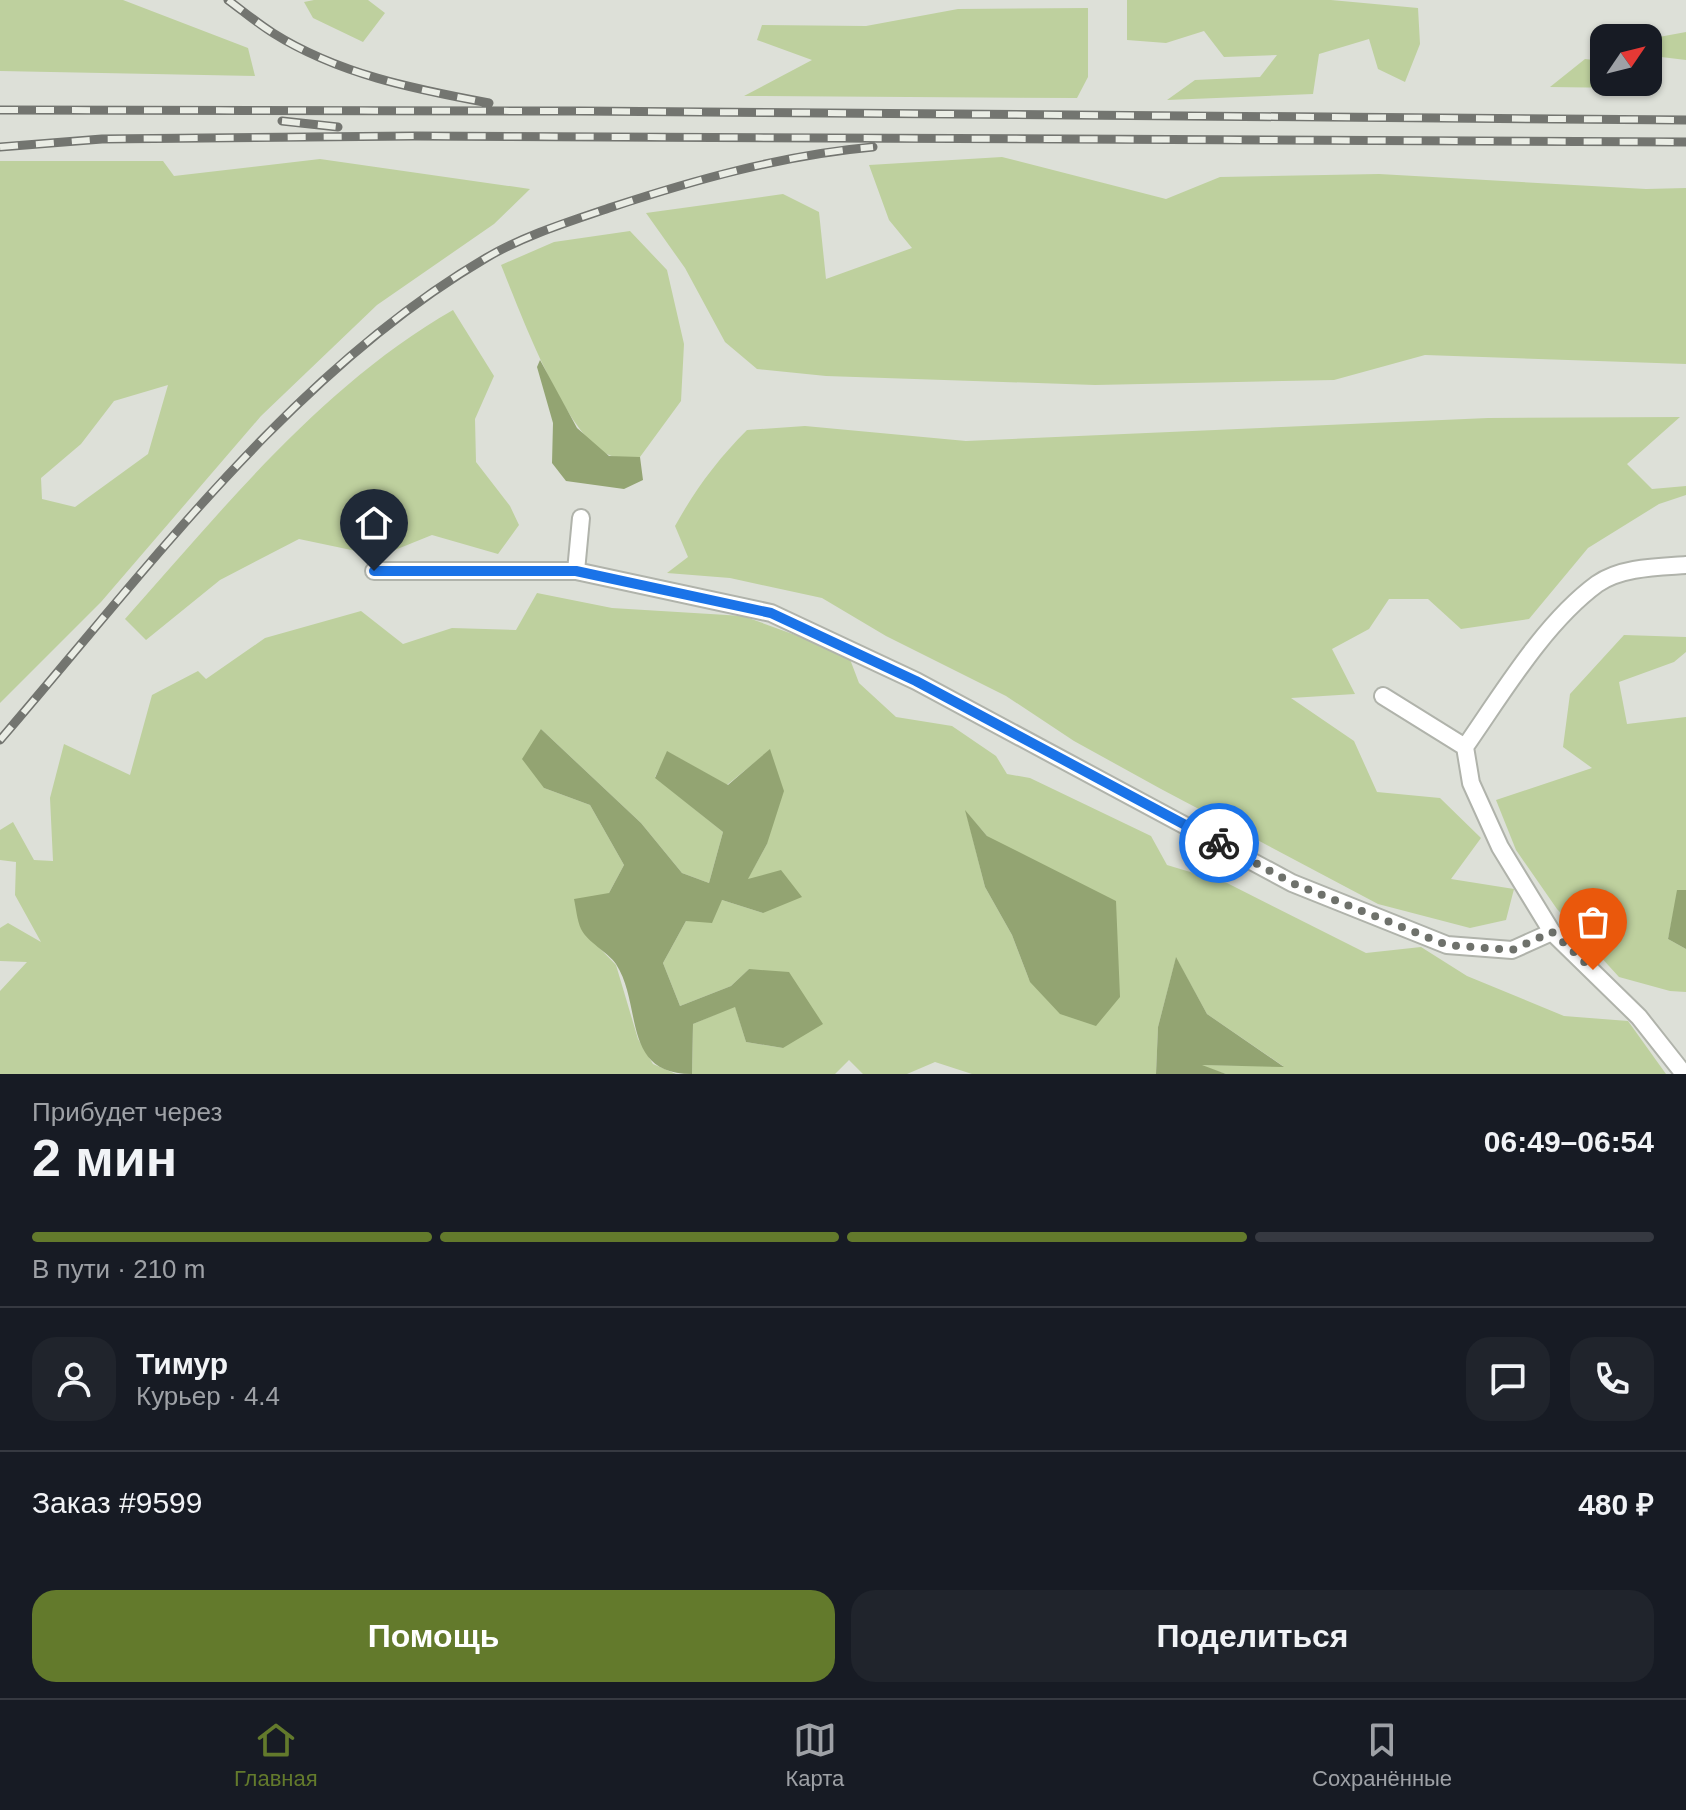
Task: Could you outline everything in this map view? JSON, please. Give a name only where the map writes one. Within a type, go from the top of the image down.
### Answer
[{"type":"lane","points":[[576,571],[581,518]]},
{"type":"lane","points":[[1684,1074],[1639,1017],[1552,932],[1500,847],[1471,783],[1465,747],[1532,654],[1560,620],[1598,583],[1643,568],[1686,565]]},
{"type":"lane","points":[[374,571],[576,571],[771,613],[916,681],[1292,883],[1447,945],[1512,950],[1552,932]]},
{"type":"lane","points":[[1383,696],[1465,747]]},
{"type":"shaded area","points":[[0,0],[123,0],[248,48],[255,76],[0,71]]},
{"type":"shaded area","points":[[368,0],[385,13],[363,42],[313,18],[304,2]]},
{"type":"shaded area","points":[[1127,0],[1331,0],[1418,8],[1420,44],[1405,82],[1378,69],[1369,39],[1319,54],[1313,94],[1167,100],[1195,80],[1260,77],[1277,55],[1224,57],[1204,31],[1166,43],[1127,40]]},
{"type":"shaded area","points":[[1088,8],[1088,77],[1077,98],[744,96],[812,60],[757,40],[762,25],[866,26],[958,9]]},
{"type":"shaded area","points":[[1686,32],[1686,60],[1662,57],[1662,36]]},
{"type":"shaded area","points":[[1585,59],[1590,60],[1590,88],[1550,87]]},
{"type":"shaded area","points":[[1002,157],[1166,199],[1220,177],[1379,174],[1646,189],[1686,188],[1686,364],[1425,355],[1334,380],[1095,385],[826,376],[757,369],[725,342],[685,268],[646,213],[783,194],[819,212],[826,279],[912,248],[889,220],[869,165]]},
{"type":"shaded area","points":[[320,159],[530,189],[494,224],[377,305],[261,416],[101,602],[0,703],[0,161],[163,161],[174,176]],"holes":[[[168,385],[148,454],[75,507],[42,499],[41,478],[81,444],[114,401]]]},
{"type":"shaded area","points":[[630,231],[667,270],[684,344],[681,401],[640,457],[620,457],[609,455],[593,444],[561,399],[501,265],[554,242]]},
{"type":"shaded area","points":[[453,310],[494,376],[475,419],[476,462],[510,506],[519,525],[498,554],[432,535],[380,556],[299,539],[220,580],[146,640],[125,619],[238,492],[277,451],[360,375]]},
{"type":"shaded area","points":[[540,360],[577,428],[609,456],[640,457],[643,480],[624,489],[566,481],[552,463],[553,423],[537,367]]},
{"type":"shaded area","points":[[1680,417],[1627,464],[1652,489],[1686,486],[1686,495],[1659,504],[1588,548],[1529,619],[1461,629],[1428,599],[1389,599],[1369,629],[1332,649],[1355,694],[1291,698],[1354,741],[1377,792],[1440,798],[1481,838],[1451,879],[1514,889],[1506,920],[1470,928],[1378,904],[1161,789],[1074,741],[1006,696],[886,636],[822,598],[730,578],[667,573],[688,557],[675,526],[707,476],[747,430],[805,426],[966,441],[1488,418]]},
{"type":"shaded area","points":[[537,593],[612,608],[743,616],[848,654],[859,683],[896,717],[952,726],[996,756],[1007,774],[1030,778],[1151,836],[1167,865],[1227,883],[1366,953],[1421,947],[1467,976],[1564,1016],[1628,1021],[1666,1074],[1226,1074],[1198,1065],[1283,1066],[1207,1014],[1176,958],[1158,1027],[1156,1074],[972,1074],[935,1062],[907,1074],[863,1074],[849,1060],[835,1074],[692,1074],[693,1024],[735,1006],[746,1042],[783,1048],[749,969],[731,986],[680,1006],[663,963],[686,921],[722,900],[763,913],[747,880],[767,844],[770,750],[727,785],[668,752],[655,777],[723,832],[709,883],[682,873],[641,823],[541,729],[544,788],[590,805],[624,865],[609,893],[582,930],[616,965],[638,1039],[653,1064],[676,1074],[0,1074],[0,991],[27,962],[0,961],[0,928],[8,923],[41,942],[15,895],[16,862],[0,860],[0,830],[13,822],[34,860],[53,861],[50,798],[64,744],[130,775],[152,695],[198,671],[206,679],[265,638],[361,611],[403,644],[452,628],[516,630]],"holes":[[[966,812],[987,836],[1030,982],[1012,935],[985,887]]]},
{"type":"shaded area","points":[[1624,635],[1686,637],[1686,652],[1674,662],[1619,682],[1627,724],[1686,717],[1686,890],[1678,890],[1668,939],[1686,949],[1686,992],[1670,991],[1619,977],[1557,909],[1516,850],[1496,800],[1592,768],[1563,747],[1570,694]]},
{"type":"shaded area","points":[[541,729],[641,823],[682,873],[709,883],[723,832],[655,778],[667,751],[728,785],[770,749],[784,791],[767,844],[748,879],[781,870],[802,897],[763,913],[722,900],[712,923],[686,921],[663,963],[680,1006],[731,986],[749,969],[789,972],[823,1024],[783,1048],[746,1042],[735,1007],[693,1024],[692,1074],[669,1071],[654,1063],[638,1035],[624,981],[616,964],[584,934],[578,922],[574,899],[609,893],[624,865],[590,805],[544,788],[522,759]]},
{"type":"shaded area","points":[[965,810],[987,836],[1116,901],[1120,997],[1096,1026],[1060,1014],[1030,982],[1012,935],[985,887]]},
{"type":"shaded area","points":[[1677,890],[1686,890],[1686,949],[1668,939]]},
{"type":"shaded area","points":[[1176,957],[1207,1014],[1284,1067],[1202,1065],[1226,1074],[1156,1074],[1158,1027]]},
{"type":"railway","points":[[228,0],[273,33],[324,59],[405,86],[489,103]]},
{"type":"railway","points":[[0,110],[580,111],[1686,120]]},
{"type":"railway","points":[[282,121],[338,127]]},
{"type":"railway","points":[[0,147],[102,139],[414,136],[1686,142]]},
{"type":"railway","points":[[0,740],[225,478],[349,357],[416,304],[500,250],[578,219],[739,170],[806,156],[873,147]]},
{"type":"way so far","points":[[1219,843],[1292,883],[1447,945],[1512,950],[1552,932],[1593,970]]},
{"type":"route","points":[[374,571],[576,571],[771,613],[916,681],[1219,843]]}]
